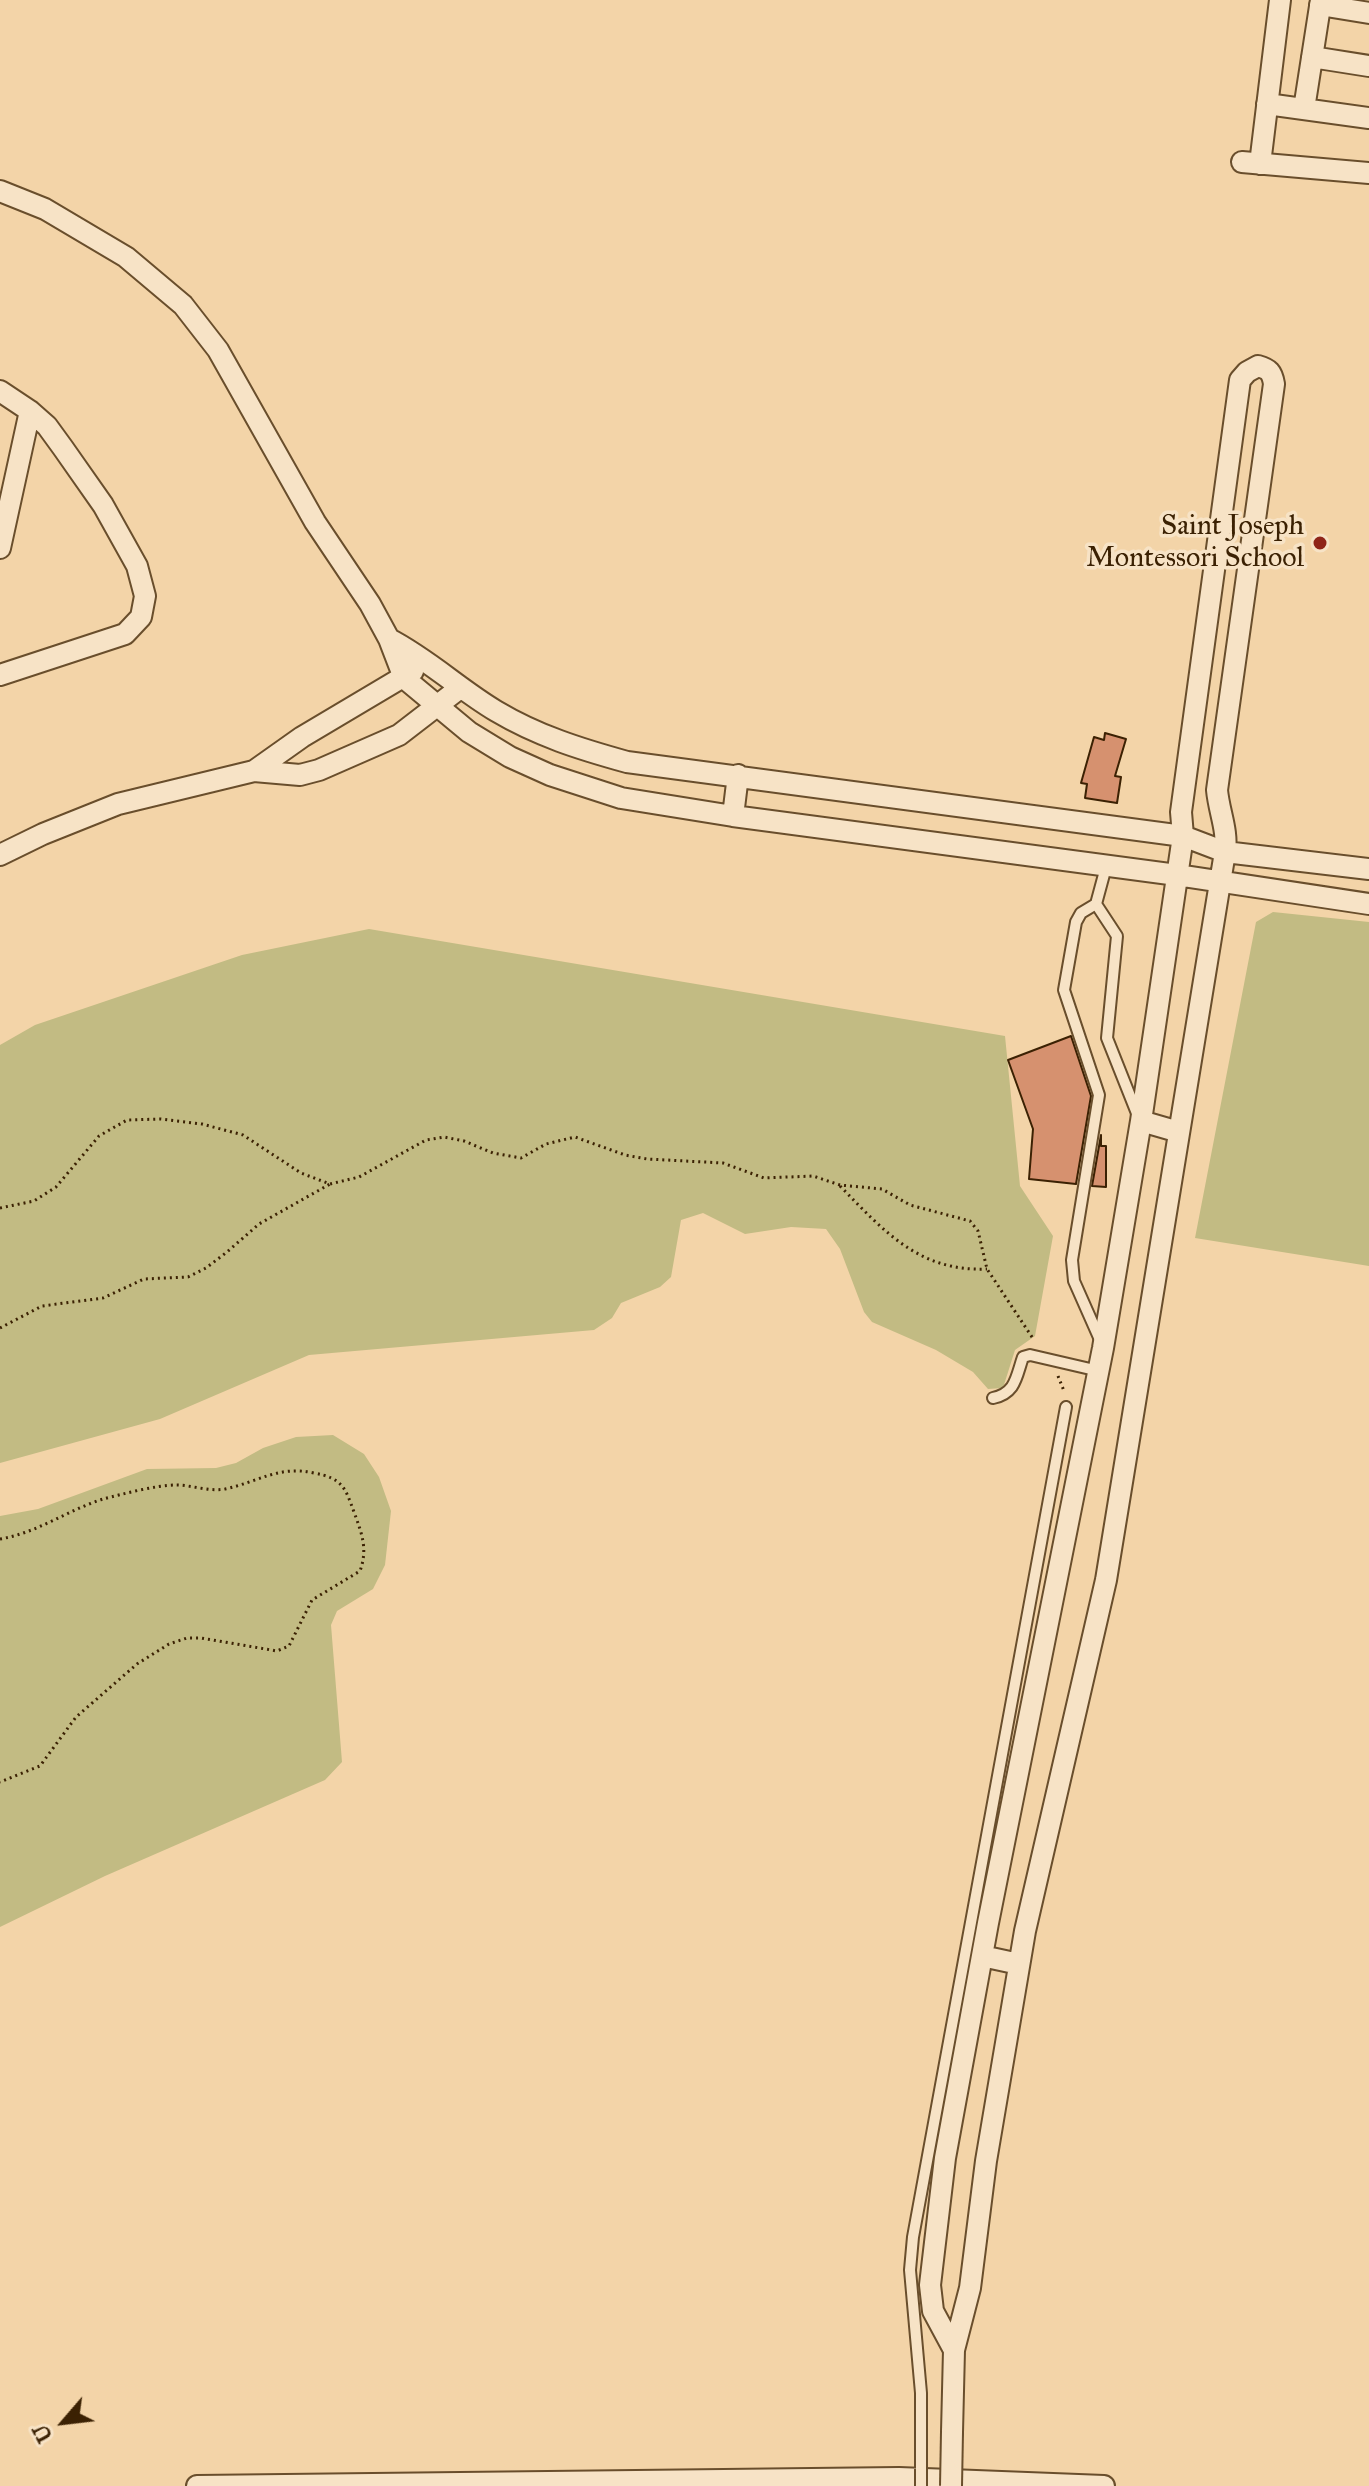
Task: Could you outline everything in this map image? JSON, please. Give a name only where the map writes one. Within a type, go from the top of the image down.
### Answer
[{"type":"street","points":[[1280,0],[1267,104],[1251,163],[1369,173]]},
{"type":"street","points":[[1304,109],[1321,3],[1369,13]]},
{"type":"street","points":[[1312,57],[1369,66]]},
{"type":"street","points":[[1267,104],[1369,118]]},
{"type":"street","points":[[0,191],[45,209],[126,257],[183,305],[218,350],[315,522],[370,604],[389,639],[404,678],[469,732],[510,757],[550,775],[621,798],[1369,904]]},
{"type":"street","points":[[951,2486],[954,2350],[970,2288],[986,2161],[1025,1931],[1106,1580],[1225,852],[1227,834],[1218,807],[1217,790],[1274,384],[1268,369],[1258,366],[1240,380],[1181,812],[1183,836],[1141,1121],[1099,1371],[988,1923],[945,2158],[930,2285],[933,2311],[954,2350]]},
{"type":"street","points":[[0,391],[47,426],[103,505],[137,566],[145,596],[141,617],[125,634],[0,675]]},
{"type":"street","points":[[0,548],[30,411]]},
{"type":"street","points":[[389,639],[415,652],[460,688],[498,712],[563,745],[627,762],[1183,836],[1225,852],[1369,869]]},
{"type":"street","points":[[254,771],[302,737],[404,678],[425,661]]},
{"type":"street","points":[[0,855],[118,804],[254,771],[300,775],[319,770],[399,735],[460,688]]},
{"type":"street","points":[[733,816],[738,775]]},
{"type":"street","points":[[1141,1121],[1179,1132]]},
{"type":"street","points":[[988,1923],[1025,1931]]},
{"type":"street","points":[[982,1956],[1019,1964]]},
{"type":"street","points":[[197,2486],[899,2478],[1104,2486]]},
{"type":"lane","points":[[1103,1348],[1074,1281],[1072,1260],[1099,1095],[1064,990],[1076,922],[1081,913],[1096,904],[1106,867]]},
{"type":"lane","points":[[1096,904],[1117,936],[1107,1038],[1141,1121]]},
{"type":"lane","points":[[993,1398],[1005,1396],[1011,1391],[1023,1357],[1030,1355],[1099,1371]]},
{"type":"lane","points":[[921,2486],[921,2393],[910,2270],[913,2237],[1066,1407]]},
{"type":"path","points":[[0,1208],[34,1201],[56,1187],[99,1136],[127,1120],[161,1119],[202,1124],[243,1135],[301,1173],[330,1184]]},
{"type":"path","points":[[0,1328],[42,1306],[103,1298],[144,1279],[188,1277],[206,1268],[259,1224],[330,1184],[359,1177],[426,1140],[444,1137],[464,1141],[493,1153],[521,1158],[546,1144],[575,1137],[625,1155],[647,1159],[723,1163],[764,1178],[813,1176],[840,1185],[882,1189],[910,1205],[970,1221],[978,1231],[987,1269],[1063,1383],[1066,1407]]},
{"type":"path","points":[[840,1185],[881,1228],[916,1254],[949,1266],[968,1270],[987,1269]]},
{"type":"path","points":[[0,1539],[18,1535],[102,1500],[176,1485],[222,1490],[284,1470],[302,1470],[333,1477],[340,1483],[363,1537],[365,1551],[360,1571],[317,1595],[307,1605],[289,1646],[277,1651],[201,1638],[187,1638],[169,1644],[137,1664],[76,1717],[40,1766],[0,1782]]},
{"type":"shaded area","points":[[1273,912],[1369,922],[1369,1266],[1195,1238],[1256,922]]},
{"type":"shaded area","points":[[369,929],[1005,1036],[1020,1186],[1053,1236],[1035,1336],[1015,1350],[1003,1388],[988,1389],[973,1372],[936,1350],[872,1322],[864,1312],[840,1249],[826,1229],[791,1227],[745,1234],[703,1213],[681,1220],[671,1277],[660,1287],[621,1303],[612,1318],[594,1330],[309,1355],[160,1419],[0,1463],[0,1045],[35,1025],[242,955]]},
{"type":"shaded area","points":[[333,1435],[364,1454],[379,1477],[391,1511],[385,1565],[373,1589],[337,1611],[331,1625],[342,1762],[325,1780],[105,1876],[0,1927],[0,1516],[38,1509],[147,1469],[216,1468],[236,1463],[263,1448],[296,1437]]},
{"type":"building","points":[[1105,733],[1126,739],[1115,776],[1121,777],[1117,803],[1085,798],[1087,784],[1081,783],[1094,737],[1104,740]]},
{"type":"building","points":[[1071,1036],[1091,1096],[1076,1184],[1029,1179],[1033,1129],[1008,1060]]},
{"type":"building","points":[[1101,1135],[1101,1146],[1106,1146],[1106,1187],[1092,1186]]},
{"type":"place","name":"Saint Joseph Montessori School","points":[[1320,543]]}]
